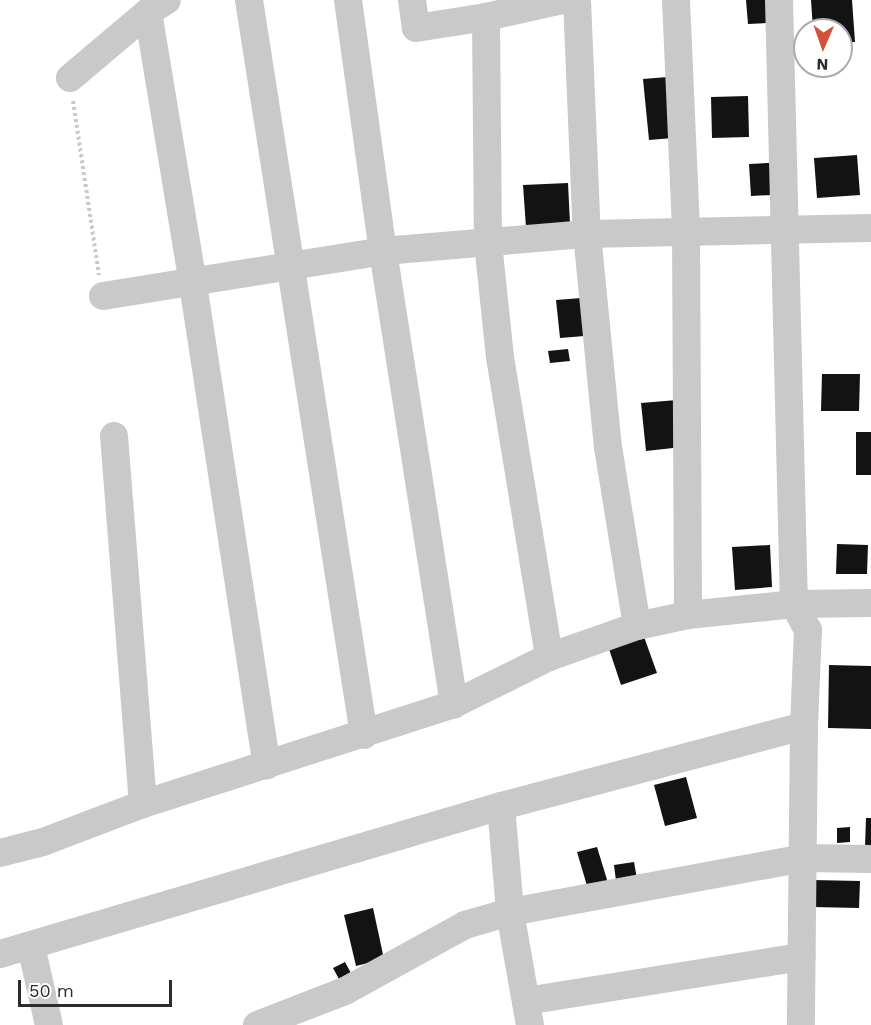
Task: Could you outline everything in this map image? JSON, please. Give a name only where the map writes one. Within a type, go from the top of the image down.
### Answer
[{"type":"street","points":[[249,0],[288,265],[364,735]]},
{"type":"street","points":[[348,0],[454,704]]},
{"type":"street","points":[[411,0],[416,28],[562,0]]},
{"type":"street","points":[[577,0],[587,234],[608,447],[637,626]]},
{"type":"street","points":[[676,0],[686,230],[688,615]]},
{"type":"street","points":[[779,0],[794,604],[808,630],[804,726],[801,1025]]},
{"type":"street","points":[[70,78],[158,6]]},
{"type":"street","points":[[158,6],[194,284],[267,765]]},
{"type":"street","points":[[486,16],[488,243],[500,357],[549,657]]},
{"type":"street","points":[[103,296],[194,284],[288,265],[384,251],[587,234],[686,230],[871,228]]},
{"type":"street","points":[[114,436],[143,804]]},
{"type":"street","points":[[0,853],[43,842],[143,804],[364,735],[454,704],[549,657],[637,626],[688,615],[794,604],[871,603]]},
{"type":"street","points":[[0,954],[501,806],[804,726]]},
{"type":"street","points":[[501,806],[510,912],[528,1013],[802,957]]},
{"type":"street","points":[[256,1025],[345,991],[465,925],[510,912],[803,858],[871,859]]},
{"type":"street","points":[[31,946],[49,1025]]},
{"type":"path","points":[[70,78],[103,296]]},
{"type":"building","points":[[746,0],[784,0],[786,22],[748,24]]},
{"type":"building","points":[[811,0],[852,0],[855,42],[853,42],[853,18],[812,18]]},
{"type":"building","points":[[680,76],[685,137],[649,140],[643,79]]},
{"type":"building","points":[[748,96],[749,137],[712,138],[711,97]]},
{"type":"building","points":[[857,155],[860,195],[817,198],[814,158]]},
{"type":"building","points":[[789,162],[790,194],[751,196],[749,164]]},
{"type":"building","points":[[568,183],[570,224],[526,227],[523,185]]},
{"type":"building","points":[[594,297],[597,335],[560,338],[556,300]]},
{"type":"building","points":[[568,349],[570,361],[550,363],[548,351]]},
{"type":"building","points":[[822,374],[860,374],[859,411],[821,411]]},
{"type":"building","points":[[677,400],[682,447],[646,451],[641,403]]},
{"type":"building","points":[[856,432],[871,432],[871,475],[856,475]]},
{"type":"building","points":[[837,544],[868,545],[867,574],[836,574]]},
{"type":"building","points":[[770,545],[772,587],[735,590],[732,547]]},
{"type":"building","points":[[643,634],[657,673],[621,685],[608,646]]},
{"type":"building","points":[[829,665],[871,666],[871,729],[828,728]]},
{"type":"building","points":[[686,777],[697,818],[665,826],[654,785]]},
{"type":"building","points":[[866,818],[871,818],[871,847],[865,847]]},
{"type":"building","points":[[850,827],[850,842],[837,843],[837,828]]},
{"type":"building","points":[[597,847],[608,883],[588,889],[577,852]]},
{"type":"building","points":[[634,862],[637,879],[616,881],[614,865]]},
{"type":"building","points":[[812,880],[860,881],[859,908],[812,907]]},
{"type":"building","points":[[373,908],[384,959],[356,966],[344,915]]},
{"type":"building","points":[[345,962],[352,975],[340,981],[333,968]]}]
